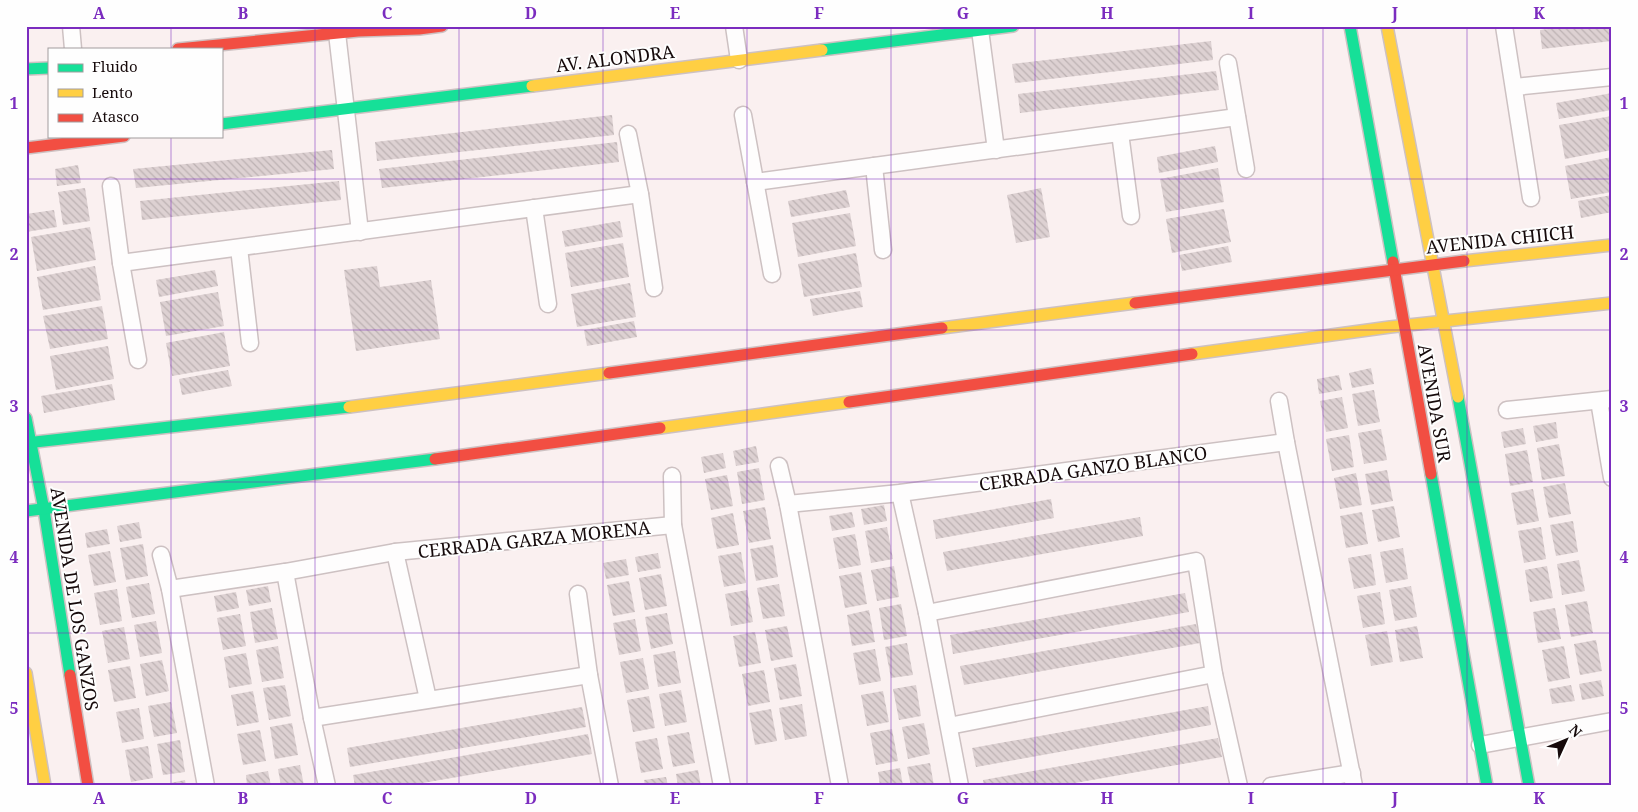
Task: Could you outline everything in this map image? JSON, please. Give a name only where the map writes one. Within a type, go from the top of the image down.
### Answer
[{"type":"main road","points":[[188,48],[337,33],[442,26]]},
{"type":"main road","name":"AV. ALONDRA","points":[[222,124],[1013,26]]},
{"type":"main road","name":"AVENIDA SUR","points":[[1350,26],[1487,786]]},
{"type":"main road","name":"AVENIDA SUR","points":[[1387,26],[1432,264],[1527,736],[1529,786]]},
{"type":"main road","points":[[26,69],[48,68]]},
{"type":"main road","points":[[26,148],[108,138]]},
{"type":"main road","name":"AVENIDA CHIICH","points":[[28,443],[287,415],[1393,268],[1612,245]]},
{"type":"main road","points":[[26,511],[370,468],[1403,325],[1612,303]]},
{"type":"main road","name":"AVENIDA DE LOS GANZOS","points":[[26,418],[28,443],[44,510],[88,786]]},
{"type":"main road","points":[[26,673],[45,786]]},
{"type":"street","points":[[71,26],[73,48]]},
{"type":"street","points":[[734,26],[739,60]]},
{"type":"street","points":[[1504,26],[1531,198]]},
{"type":"street","points":[[980,30],[996,150]]},
{"type":"street","points":[[337,33],[360,232]]},
{"type":"street","points":[[1228,63],[1246,169]]},
{"type":"street","points":[[1515,87],[1612,77]]},
{"type":"street","points":[[743,115],[772,274]]},
{"type":"street","points":[[755,182],[1237,117]]},
{"type":"street","points":[[1120,133],[1131,216]]},
{"type":"street","points":[[628,134],[640,194],[654,288]]},
{"type":"street","points":[[874,166],[883,250]]},
{"type":"street","points":[[111,186],[121,263],[138,360]]},
{"type":"street","points":[[121,263],[640,194]]},
{"type":"street","points":[[534,208],[548,304]]},
{"type":"street","points":[[239,248],[250,343]]},
{"type":"street","points":[[1507,410],[1605,400],[1612,478]]},
{"type":"street","points":[[1272,786],[1353,780],[1279,401]]},
{"type":"street","name":"CERRADA GANZO BLANCO","points":[[788,504],[900,493],[1286,442]]},
{"type":"street","points":[[779,466],[788,504],[840,786]]},
{"type":"street","name":"CERRADA GARZA MORENA","points":[[672,476],[673,525],[722,786]]},
{"type":"street","points":[[900,493],[927,613],[960,786]]},
{"type":"street","name":"CERRADA GARZA MORENA","points":[[170,589],[285,572],[395,552],[673,525]]},
{"type":"street","name":"CERRADA GARZA MORENA","points":[[395,552],[428,699]]},
{"type":"street","points":[[161,556],[170,589],[206,786]]},
{"type":"street","points":[[927,613],[1196,561],[1214,674],[1239,786]]},
{"type":"street","points":[[285,572],[312,718],[327,786]]},
{"type":"street","points":[[578,594],[589,675],[610,786]]},
{"type":"street","points":[[948,726],[1214,674]]},
{"type":"street","points":[[312,718],[589,675]]},
{"type":"street","points":[[1480,745],[1612,721]]},
{"type":"building","points":[[1574,26],[1612,26],[1612,41],[1542,49],[1540,30]]},
{"type":"building","points":[[1211,41],[1213,60],[1015,83],[1012,64]]},
{"type":"building","points":[[1216,71],[1219,90],[1020,113],[1018,94]]},
{"type":"building","points":[[1612,93],[1612,110],[1559,119],[1556,103]]},
{"type":"building","points":[[612,115],[614,135],[377,161],[375,142]]},
{"type":"building","points":[[1612,116],[1612,150],[1565,159],[1559,125]]},
{"type":"building","points":[[617,142],[619,162],[382,188],[379,169]]},
{"type":"building","points":[[1215,146],[1218,162],[1159,173],[1157,157]]},
{"type":"building","points":[[332,150],[334,169],[136,188],[133,169]]},
{"type":"building","points":[[1612,157],[1612,192],[1571,199],[1565,166]]},
{"type":"building","points":[[78,165],[81,183],[57,186],[55,169]]},
{"type":"building","points":[[1218,168],[1224,202],[1166,212],[1160,179]]},
{"type":"building","points":[[339,181],[341,200],[142,220],[140,201]]},
{"type":"building","points":[[85,188],[90,221],[63,225],[58,192]]},
{"type":"building","points":[[1041,188],[1050,237],[1016,243],[1007,195]]},
{"type":"building","points":[[846,190],[850,207],[791,217],[788,201]]},
{"type":"building","points":[[1612,195],[1612,212],[1581,218],[1578,201]]},
{"type":"building","points":[[1224,209],[1231,242],[1172,253],[1166,219]]},
{"type":"building","points":[[54,210],[57,227],[26,232],[26,214]]},
{"type":"building","points":[[850,213],[856,246],[798,257],[792,223]]},
{"type":"building","points":[[620,221],[623,237],[565,247],[562,231]]},
{"type":"building","points":[[90,227],[96,260],[37,271],[31,237]]},
{"type":"building","points":[[623,243],[629,277],[571,287],[565,253]]},
{"type":"building","points":[[1228,246],[1232,262],[1182,271],[1179,255]]},
{"type":"building","points":[[856,253],[862,287],[804,297],[798,264]]},
{"type":"building","points":[[95,266],[101,300],[43,310],[37,277]]},
{"type":"building","points":[[377,266],[380,287],[431,280],[440,339],[356,351],[344,270]]},
{"type":"building","points":[[215,270],[218,286],[159,297],[156,280]]},
{"type":"building","points":[[630,283],[636,317],[577,327],[571,294]]},
{"type":"building","points":[[860,291],[863,307],[813,316],[810,299]]},
{"type":"building","points":[[218,292],[224,326],[166,336],[160,302]]},
{"type":"building","points":[[102,306],[108,339],[50,349],[43,316]]},
{"type":"building","points":[[634,321],[637,337],[587,346],[584,330]]},
{"type":"building","points":[[224,332],[230,366],[172,376],[166,343]]},
{"type":"building","points":[[108,346],[114,379],[56,390],[50,356]]},
{"type":"building","points":[[1371,368],[1374,384],[1352,388],[1349,373]]},
{"type":"building","points":[[228,370],[232,386],[182,395],[179,379]]},
{"type":"building","points":[[1339,375],[1342,390],[1319,394],[1317,379]]},
{"type":"building","points":[[112,384],[115,400],[44,413],[41,396]]},
{"type":"building","points":[[1374,390],[1380,422],[1358,426],[1352,394]]},
{"type":"building","points":[[1342,397],[1348,428],[1326,432],[1320,401]]},
{"type":"building","points":[[1556,422],[1558,438],[1536,442],[1533,426]]},
{"type":"building","points":[[1523,428],[1526,444],[1504,448],[1501,432]]},
{"type":"building","points":[[1381,429],[1387,460],[1364,464],[1358,433]]},
{"type":"building","points":[[1349,435],[1354,467],[1332,471],[1326,439]]},
{"type":"building","points":[[1559,444],[1565,476],[1542,480],[1537,448]]},
{"type":"building","points":[[756,446],[759,462],[736,466],[733,451]]},
{"type":"building","points":[[1527,450],[1533,482],[1510,486],[1505,454]]},
{"type":"building","points":[[723,453],[726,468],[704,473],[701,457]]},
{"type":"building","points":[[759,468],[765,500],[742,504],[737,472]]},
{"type":"building","points":[[1387,470],[1393,501],[1371,505],[1365,474]]},
{"type":"building","points":[[1356,473],[1362,505],[1340,509],[1334,478]]},
{"type":"building","points":[[727,475],[733,506],[711,510],[705,479]]},
{"type":"building","points":[[1565,483],[1571,514],[1549,518],[1543,487]]},
{"type":"building","points":[[1533,489],[1539,521],[1517,525],[1511,493]]},
{"type":"building","points":[[1051,499],[1054,518],[936,539],[933,520]]},
{"type":"building","points":[[884,505],[887,521],[864,525],[861,509]]},
{"type":"building","points":[[1394,506],[1400,537],[1378,542],[1372,510]]},
{"type":"building","points":[[765,507],[771,539],[749,543],[743,511]]},
{"type":"building","points":[[852,512],[855,527],[832,531],[829,516]]},
{"type":"building","points":[[1362,512],[1368,544],[1346,548],[1340,516]]},
{"type":"building","points":[[733,513],[739,545],[717,549],[711,518]]},
{"type":"building","points":[[1140,517],[1143,536],[947,571],[943,552]]},
{"type":"building","points":[[1573,521],[1578,552],[1556,556],[1550,525]]},
{"type":"building","points":[[139,522],[142,538],[120,542],[117,526]]},
{"type":"building","points":[[887,527],[893,559],[871,563],[865,531]]},
{"type":"building","points":[[1541,527],[1546,559],[1524,563],[1518,531]]},
{"type":"building","points":[[107,529],[110,544],[87,548],[85,533]]},
{"type":"building","points":[[855,534],[861,565],[839,569],[833,538]]},
{"type":"building","points":[[143,544],[148,576],[126,580],[120,548]]},
{"type":"building","points":[[773,545],[778,577],[756,581],[750,549]]},
{"type":"building","points":[[1403,548],[1408,579],[1386,583],[1380,552]]},
{"type":"building","points":[[110,551],[116,582],[94,586],[88,555]]},
{"type":"building","points":[[741,552],[746,583],[724,587],[718,556]]},
{"type":"building","points":[[658,553],[661,568],[638,572],[635,557]]},
{"type":"building","points":[[1371,554],[1376,585],[1354,589],[1348,558]]},
{"type":"building","points":[[626,559],[629,575],[606,579],[603,563]]},
{"type":"building","points":[[1579,560],[1585,591],[1562,595],[1557,564]]},
{"type":"building","points":[[894,566],[899,597],[877,601],[871,570]]},
{"type":"building","points":[[1547,566],[1553,598],[1530,602],[1525,570]]},
{"type":"building","points":[[861,572],[867,604],[845,608],[839,576]]},
{"type":"building","points":[[661,574],[667,606],[645,610],[639,578]]},
{"type":"building","points":[[629,581],[635,612],[613,616],[607,585]]},
{"type":"building","points":[[149,583],[155,614],[132,618],[126,587]]},
{"type":"building","points":[[779,584],[785,616],[763,619],[757,588]]},
{"type":"building","points":[[268,586],[271,602],[249,606],[246,590]]},
{"type":"building","points":[[1411,586],[1417,617],[1395,621],[1389,590]]},
{"type":"building","points":[[117,589],[122,621],[100,625],[94,593]]},
{"type":"building","points":[[747,590],[753,622],[731,626],[725,594]]},
{"type":"building","points":[[236,592],[239,608],[217,612],[214,596]]},
{"type":"building","points":[[1380,592],[1385,624],[1363,628],[1357,596]]},
{"type":"building","points":[[1185,593],[1189,612],[953,654],[950,635]]},
{"type":"building","points":[[1587,601],[1593,633],[1571,637],[1565,605]]},
{"type":"building","points":[[901,604],[907,636],[884,640],[879,608]]},
{"type":"building","points":[[272,608],[278,639],[255,643],[250,612]]},
{"type":"building","points":[[1555,608],[1561,639],[1538,643],[1533,612]]},
{"type":"building","points":[[869,610],[875,642],[852,646],[847,615]]},
{"type":"building","points":[[667,613],[673,644],[651,649],[645,617]]},
{"type":"building","points":[[240,614],[246,646],[223,650],[217,618]]},
{"type":"building","points":[[635,619],[641,651],[619,655],[613,623]]},
{"type":"building","points":[[156,621],[162,653],[140,657],[134,625]]},
{"type":"building","points":[[1196,624],[1200,643],[964,685],[960,666]]},
{"type":"building","points":[[787,626],[793,657],[771,661],[765,630]]},
{"type":"building","points":[[1417,626],[1423,658],[1400,662],[1395,630]]},
{"type":"building","points":[[124,627],[130,659],[108,663],[102,631]]},
{"type":"building","points":[[1387,631],[1393,662],[1371,666],[1365,635]]},
{"type":"building","points":[[755,632],[761,663],[739,667],[733,636]]},
{"type":"building","points":[[1596,640],[1602,671],[1580,675],[1574,644]]},
{"type":"building","points":[[907,643],[913,675],[891,678],[885,647]]},
{"type":"building","points":[[278,646],[284,678],[262,682],[256,650]]},
{"type":"building","points":[[1564,646],[1570,678],[1548,682],[1542,650]]},
{"type":"building","points":[[875,649],[881,681],[859,685],[853,653]]},
{"type":"building","points":[[675,651],[681,683],[658,687],[653,655]]},
{"type":"building","points":[[246,653],[252,684],[229,688],[224,657]]},
{"type":"building","points":[[643,658],[649,689],[626,693],[620,662]]},
{"type":"building","points":[[162,660],[169,691],[146,696],[140,664]]},
{"type":"building","points":[[796,664],[802,696],[780,700],[774,668]]},
{"type":"building","points":[[130,666],[136,698],[114,702],[108,670]]},
{"type":"building","points":[[764,670],[770,702],[748,706],[742,674]]},
{"type":"building","points":[[1601,680],[1604,696],[1582,700],[1579,684]]},
{"type":"building","points":[[285,685],[291,716],[269,720],[263,688]]},
{"type":"building","points":[[916,685],[921,716],[899,720],[893,689]]},
{"type":"building","points":[[1571,685],[1575,701],[1552,704],[1549,689]]},
{"type":"building","points":[[681,690],[687,722],[665,726],[659,694]]},
{"type":"building","points":[[253,691],[259,722],[237,726],[231,695]]},
{"type":"building","points":[[883,691],[889,722],[867,726],[861,695]]},
{"type":"building","points":[[649,696],[655,728],[633,732],[627,700]]},
{"type":"building","points":[[171,702],[177,733],[154,737],[148,706]]},
{"type":"building","points":[[802,704],[807,736],[785,740],[779,708]]},
{"type":"building","points":[[1208,706],[1211,725],[976,767],[972,748]]},
{"type":"building","points":[[582,707],[586,727],[350,767],[347,748]]},
{"type":"building","points":[[139,708],[144,739],[122,743],[116,712]]},
{"type":"building","points":[[771,709],[777,741],[755,745],[749,713]]},
{"type":"building","points":[[292,723],[298,755],[275,759],[270,727]]},
{"type":"building","points":[[924,723],[930,754],[908,759],[902,727]]},
{"type":"building","points":[[892,729],[898,761],[876,765],[870,733]]},
{"type":"building","points":[[260,730],[266,761],[243,765],[237,734]]},
{"type":"building","points":[[689,732],[695,763],[673,767],[667,736]]},
{"type":"building","points":[[588,734],[592,754],[405,786],[355,786],[353,775]]},
{"type":"building","points":[[657,738],[663,769],[641,773],[635,742]]},
{"type":"building","points":[[1218,738],[1222,757],[1058,786],[984,786],[983,780]]},
{"type":"building","points":[[180,740],[185,772],[163,775],[157,744]]},
{"type":"building","points":[[148,746],[153,778],[131,782],[125,750]]},
{"type":"building","points":[[930,763],[934,786],[911,786],[907,767]]},
{"type":"building","points":[[300,765],[304,786],[281,786],[278,769]]},
{"type":"building","points":[[900,768],[903,786],[880,786],[878,772]]},
{"type":"building","points":[[698,770],[701,786],[678,786],[676,774]]},
{"type":"building","points":[[268,771],[271,786],[247,786],[246,775]]},
{"type":"building","points":[[666,777],[668,786],[645,786],[644,780]]},
{"type":"building","points":[[185,780],[186,786],[160,786],[160,785]]},
{"type":"traffic: fast","points":[[822,50],[1013,26]]},
{"type":"traffic: fast","points":[[1350,26],[1393,262]]},
{"type":"traffic: fast","points":[[26,69],[48,68]]},
{"type":"traffic: fast","points":[[222,124],[532,86]]},
{"type":"traffic: fast","points":[[1458,397],[1529,786]]},
{"type":"traffic: fast","points":[[26,443],[349,407]]},
{"type":"traffic: fast","points":[[26,418],[44,510],[70,675]]},
{"type":"traffic: fast","points":[[26,511],[435,459]]},
{"type":"traffic: fast","points":[[1431,474],[1487,786]]},
{"type":"traffic: slow","points":[[1387,26],[1458,397]]},
{"type":"traffic: slow","points":[[532,86],[822,50]]},
{"type":"traffic: slow","points":[[1464,261],[1612,245]]},
{"type":"traffic: slow","points":[[942,328],[1135,303]]},
{"type":"traffic: slow","points":[[1192,354],[1390,327],[1612,303]]},
{"type":"traffic: slow","points":[[349,407],[609,373]]},
{"type":"traffic: slow","points":[[660,428],[849,402]]},
{"type":"traffic: slow","points":[[26,673],[45,786]]},
{"type":"traffic: jam","points":[[188,48],[358,31],[419,29],[442,26]]},
{"type":"traffic: jam","points":[[26,148],[108,138]]},
{"type":"traffic: jam","points":[[1135,303],[1464,261]]},
{"type":"traffic: jam","points":[[1393,262],[1431,474]]},
{"type":"traffic: jam","points":[[609,373],[942,328]]},
{"type":"traffic: jam","points":[[849,402],[1192,354]]},
{"type":"traffic: jam","points":[[435,459],[660,428]]},
{"type":"traffic: jam","points":[[70,675],[88,786]]}]
